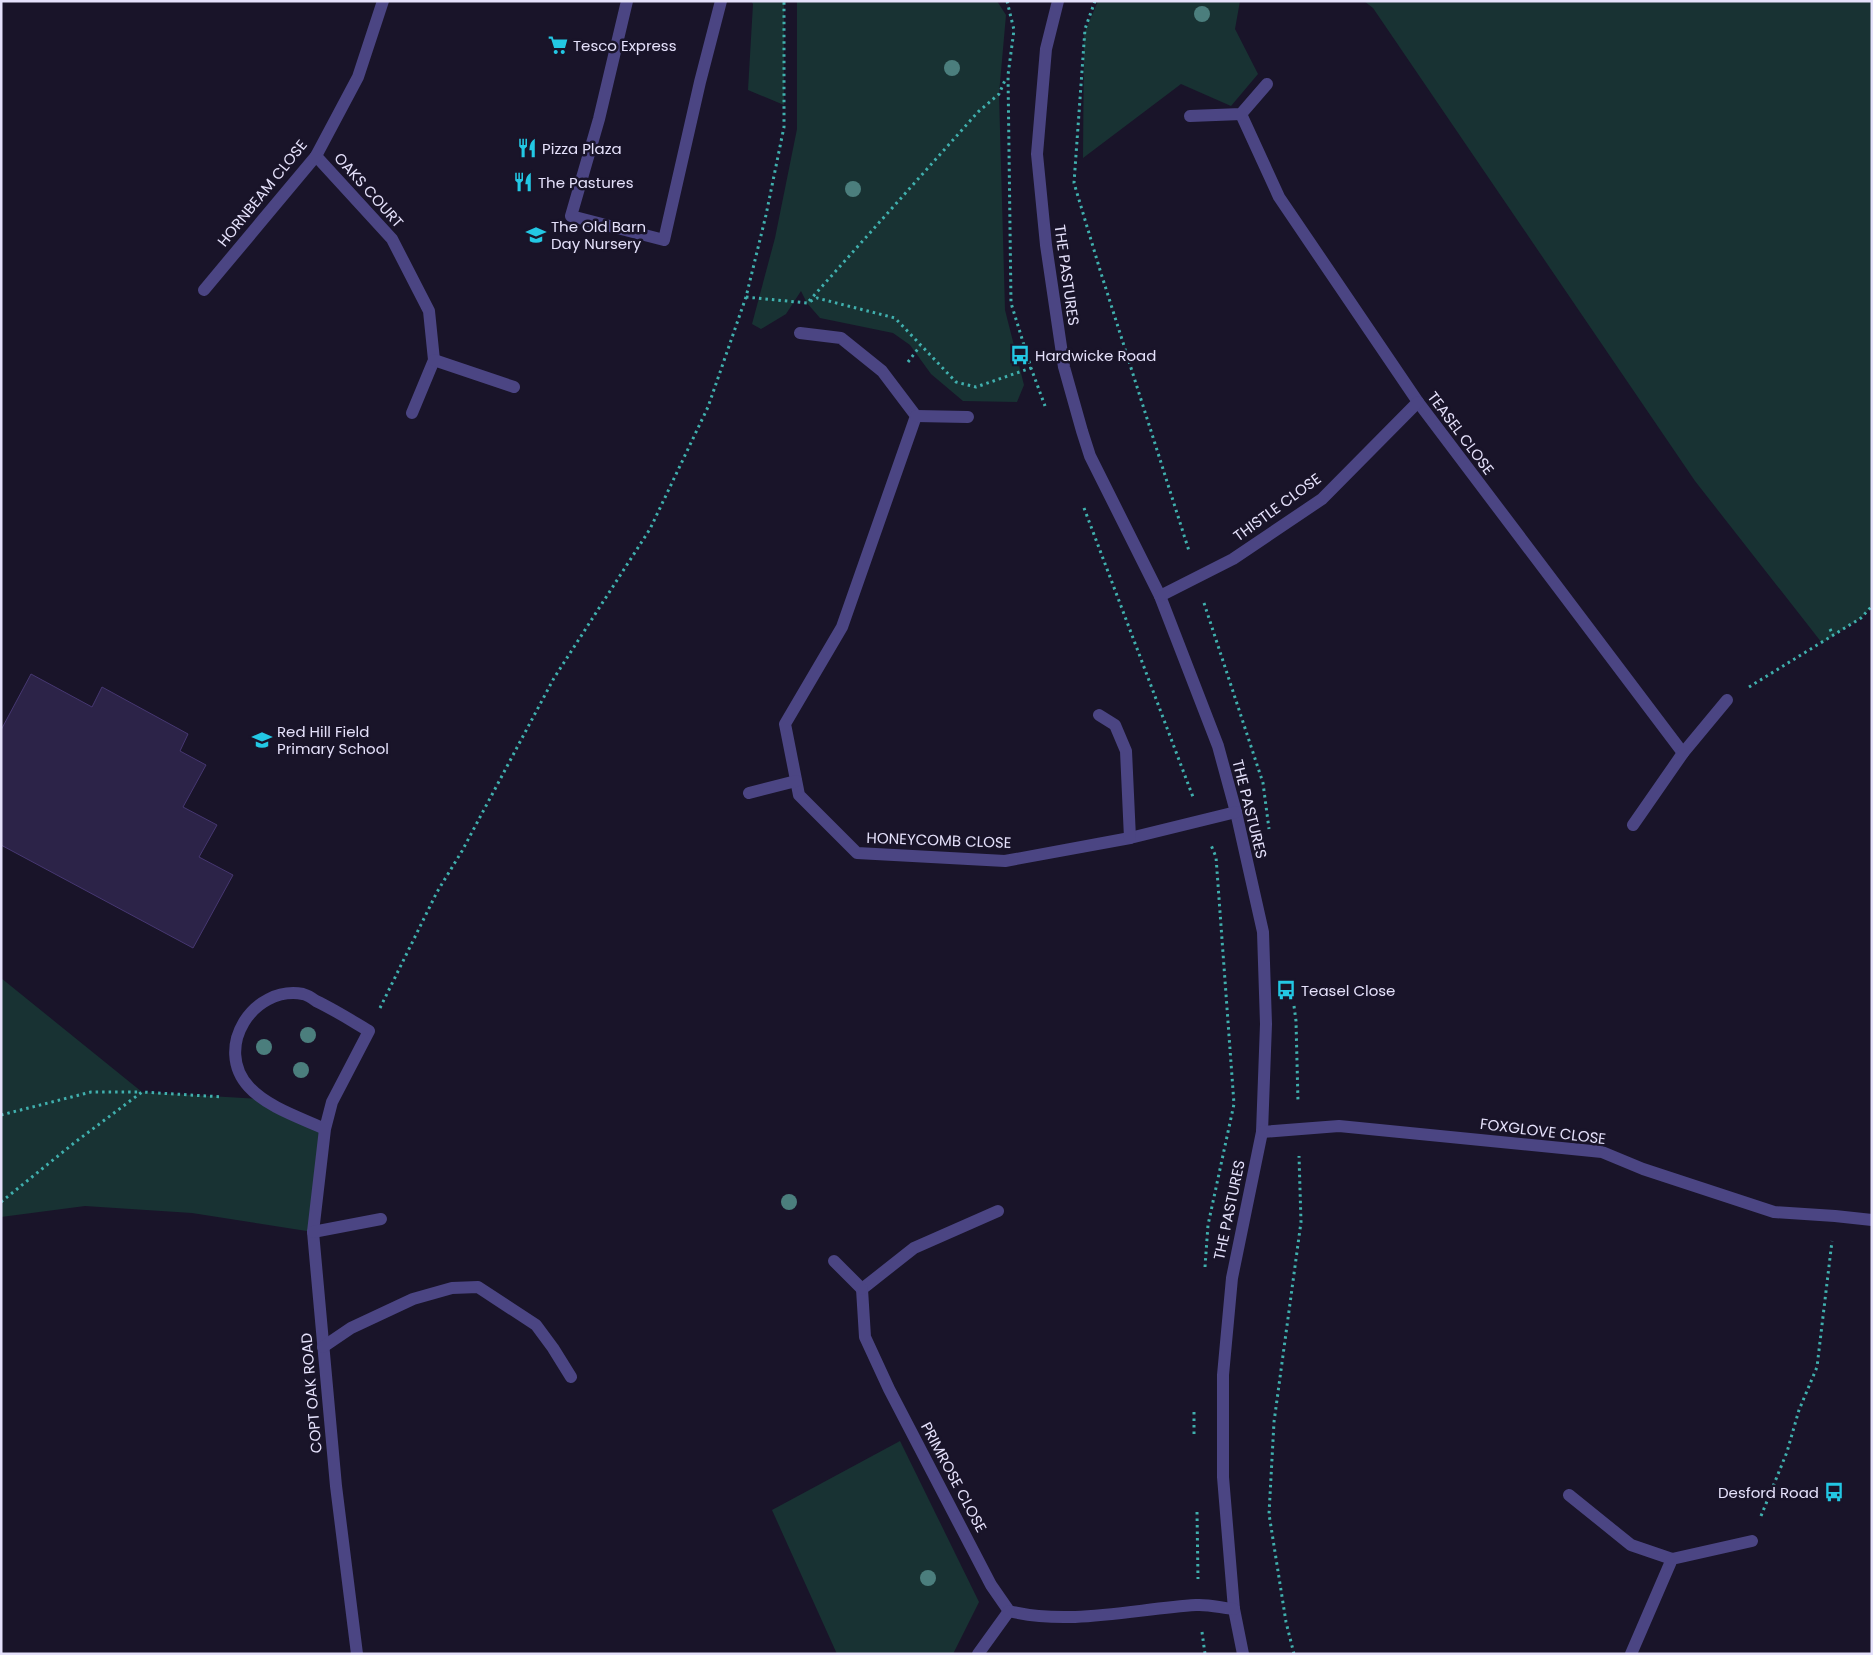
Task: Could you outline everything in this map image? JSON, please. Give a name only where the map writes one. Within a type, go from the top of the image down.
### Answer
[{"type":"street","name":"HORNBEAM CLOSE","points":[[204,290],[316,156],[358,77],[384,1]]},
{"type":"street","points":[[627,1],[599,119],[571,216],[664,240],[700,82],[721,1]]},
{"type":"street","name":"THE PASTURES","points":[[1058,1],[1046,50],[1036,154],[1046,245],[1064,367],[1090,456],[1160,596],[1218,746],[1236,812],[1263,932],[1266,1024],[1262,1132],[1232,1278],[1223,1375],[1222,1477],[1234,1609],[1243,1654]]},
{"type":"street","points":[[1190,116],[1241,114],[1267,84]]},
{"type":"street","name":"TEASEL CLOSE","points":[[1241,114],[1279,197],[1418,402],[1683,753]]},
{"type":"street","name":"OAKS COURT","points":[[316,156],[392,239],[429,311],[434,360],[412,413]]},
{"type":"street","points":[[800,333],[842,338],[882,371],[916,416],[968,417]]},
{"type":"street","points":[[434,360],[514,387]]},
{"type":"street","name":"THISTLE CLOSE","points":[[1160,596],[1233,559],[1322,499],[1418,402]]},
{"type":"street","name":"HONEYCOMB CLOSE","points":[[916,416],[842,627],[785,724],[799,795],[857,853],[1005,861],[1130,838],[1236,812]]},
{"type":"street","points":[[1633,825],[1683,753],[1727,700]]},
{"type":"street","points":[[1099,715],[1115,724],[1126,751],[1130,838]]},
{"type":"street","points":[[749,793],[796,781]]},
{"type":"street","points":[[325,1129],[262,1099],[248,1086],[237,1069],[234,1048],[242,1023],[258,1006],[276,994],[304,994],[369,1031]]},
{"type":"street","name":"COPT OAK ROAD","points":[[357,1654],[336,1486],[313,1232],[325,1129],[332,1102],[369,1031]]},
{"type":"street","name":"FOXGLOVE CLOSE","points":[[1262,1132],[1339,1126],[1602,1152],[1644,1169],[1774,1212],[1872,1220]]},
{"type":"street","points":[[834,1261],[862,1288],[914,1248],[998,1212]]},
{"type":"street","points":[[313,1232],[381,1219]]},
{"type":"street","points":[[323,1347],[351,1328],[413,1299],[452,1288],[478,1287],[536,1326],[553,1348],[571,1378]]},
{"type":"street","name":"PRIMROSE CLOSE","points":[[862,1288],[865,1337],[885,1380],[991,1585],[1009,1610]]},
{"type":"street","points":[[1569,1494],[1631,1545],[1672,1559],[1752,1541]]},
{"type":"street","points":[[1631,1654],[1672,1559]]},
{"type":"street","points":[[978,1654],[1009,1610],[1028,1616],[1064,1616],[1139,1612],[1198,1605],[1234,1609]]},
{"type":"path","points":[[369,1031],[437,892],[462,851],[554,678],[650,529],[708,407],[746,297],[766,215],[784,127],[784,1]]},
{"type":"path","points":[[807,303],[978,112],[999,94],[1008,75]]},
{"type":"path","points":[[746,297],[807,303],[816,298],[895,318],[956,382],[976,387],[1031,368]]},
{"type":"path","points":[[1727,700],[1861,618],[1872,606]]},
{"type":"path","points":[[1830,629],[1833,635]]},
{"type":"path","points":[[1,1114],[91,1092],[142,1092],[262,1099]]},
{"type":"path","points":[[1,1202],[74,1143],[142,1092]]},
{"type":"path","points":[[1752,1541],[1786,1452],[1799,1410],[1817,1367],[1835,1216]]},
{"type":"green space","points":[[751,1],[784,1],[784,105],[748,90],[753,4]]},
{"type":"green space","points":[[797,1],[997,1],[1006,15],[999,94],[1005,310],[1024,385],[1017,402],[963,401],[931,374],[910,345],[893,333],[820,318],[807,303],[801,291],[786,314],[761,329],[752,324],[775,238],[797,129]]},
{"type":"green space","points":[[1098,1],[1240,1],[1235,29],[1258,74],[1231,106],[1181,84],[1083,158],[1084,34]]},
{"type":"green space","points":[[1364,1],[1872,1],[1872,606],[1861,618],[1822,643],[1695,481],[1373,8]]},
{"type":"green space","points":[[1,978],[142,1092],[261,1099],[325,1129],[313,1232],[192,1213],[85,1206],[1,1217]]},
{"type":"green space","points":[[900,1441],[979,1602],[953,1654],[837,1654],[772,1510]]},
{"type":"building","points":[[31,674],[92,707],[102,687],[188,734],[180,751],[206,765],[183,807],[217,825],[199,857],[233,875],[193,948],[1,845],[1,730]]},
{"type":"place","name":"Tesco Express","points":[[558,45]]},
{"type":"place","name":"Pizza Plaza","points":[[527,148]]},
{"type":"place","name":"The Pastures","points":[[523,182]]},
{"type":"place","name":"The Old Barn Day Nursery","points":[[536,235]]},
{"type":"place","name":"Hardwicke Road","points":[[1020,355]]},
{"type":"place","name":"Red Hill Field Primary School","points":[[262,740]]},
{"type":"place","name":"Teasel Close","points":[[1286,990]]},
{"type":"place","name":"Desford Road","points":[[1834,1492]]}]
